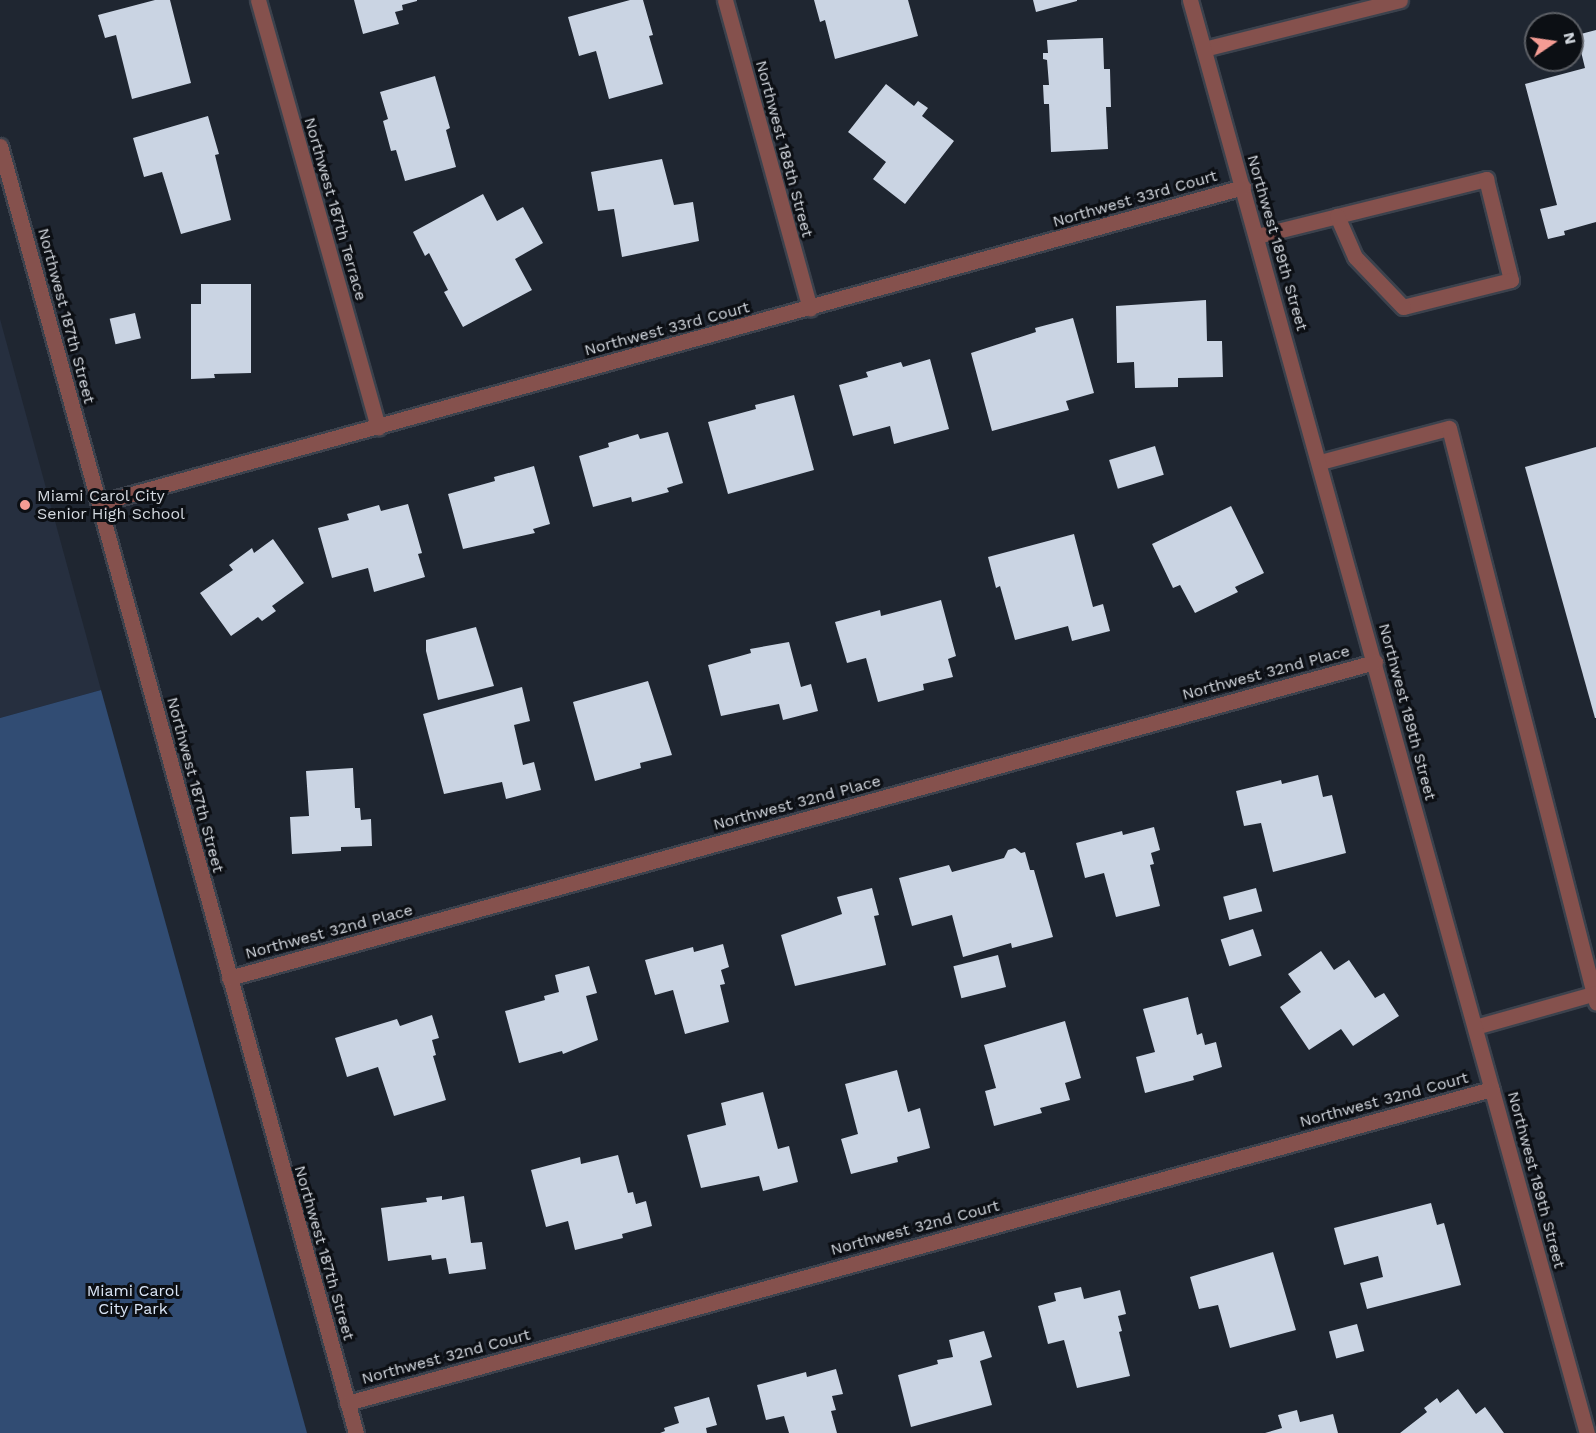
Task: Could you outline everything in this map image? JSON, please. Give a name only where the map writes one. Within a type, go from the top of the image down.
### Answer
[{"type":"street","name":"Northwest 187th Terrace","points":[[258,0],[378,427]]},
{"type":"street","name":"Northwest 188th Street","points":[[724,0],[810,308]]},
{"type":"street","name":"Northwest 189th Street","points":[[1190,0],[1320,462],[1587,1433]]},
{"type":"street","points":[[1204,49],[1400,0]]},
{"type":"street","name":"Northwest 187th Street","points":[[0,146],[356,1433]]},
{"type":"street","points":[[1257,237],[1336,216],[1486,179],[1511,280],[1403,307],[1355,257],[1336,216]]},
{"type":"street","name":"Northwest 33rd Court","points":[[99,503],[1243,187]]},
{"type":"street","points":[[1320,462],[1449,428],[1595,996],[1475,1027]]},
{"type":"street","name":"Northwest 32nd Place","points":[[229,978],[1374,662]]},
{"type":"street","name":"Northwest 32nd Court","points":[[347,1403],[1492,1089]]},
{"type":"shaded area","name":"Miami Carol City Senior High School","points":[[0,319],[101,690],[0,718]]},
{"type":"green space","name":"Miami Carol City Park","points":[[101,690],[307,1433],[0,1433],[0,718]]},
{"type":"building","points":[[155,0],[170,0],[191,83],[132,99],[116,35],[105,38],[98,15]]},
{"type":"building","points":[[354,0],[417,1],[402,5],[403,10],[395,12],[399,24],[363,34]]},
{"type":"building","points":[[630,0],[643,0],[653,35],[649,36],[663,84],[609,99],[596,51],[579,56],[568,17]]},
{"type":"building","points":[[814,0],[908,0],[918,36],[835,59],[825,20],[820,22]]},
{"type":"building","points":[[1033,0],[1077,0],[1077,1],[1036,12]]},
{"type":"building","points":[[1596,30],[1596,222],[1564,231],[1565,235],[1548,239],[1540,209],[1557,205],[1525,84],[1570,72],[1584,72],[1584,33]]},
{"type":"building","points":[[1103,38],[1104,69],[1110,69],[1111,107],[1106,107],[1108,149],[1051,152],[1049,104],[1044,104],[1043,85],[1049,85],[1047,60],[1043,59],[1043,53],[1048,53],[1047,40]]},
{"type":"building","points":[[435,76],[450,128],[446,130],[456,167],[405,181],[396,150],[391,151],[383,121],[388,119],[380,92]]},
{"type":"building","points":[[886,84],[914,106],[918,101],[928,108],[922,116],[954,141],[905,204],[873,179],[886,162],[848,132]]},
{"type":"building","points":[[208,116],[219,154],[215,155],[231,220],[181,234],[162,172],[144,177],[133,138]]},
{"type":"building","points":[[662,159],[674,205],[693,202],[699,241],[622,257],[614,209],[598,211],[591,172]]},
{"type":"building","points":[[483,194],[497,221],[523,207],[543,243],[515,259],[532,290],[463,327],[444,292],[448,290],[429,253],[425,256],[413,232]]},
{"type":"building","points":[[201,284],[251,284],[251,373],[214,374],[215,378],[191,379],[191,304],[201,304]]},
{"type":"building","points":[[1206,300],[1207,341],[1222,341],[1223,377],[1178,378],[1178,387],[1135,388],[1134,362],[1117,363],[1116,306]]},
{"type":"building","points":[[135,313],[141,338],[116,344],[110,319]]},
{"type":"building","points":[[1073,318],[1094,393],[1066,401],[1069,410],[992,431],[971,353],[1036,332],[1035,328]]},
{"type":"building","points":[[930,359],[949,429],[894,444],[890,426],[853,436],[839,385],[868,377],[866,372],[901,362],[903,367]]},
{"type":"building","points":[[794,395],[814,470],[728,494],[708,422],[756,409],[755,405]]},
{"type":"building","points":[[668,432],[683,483],[667,488],[669,492],[632,502],[631,497],[593,507],[579,456],[609,447],[608,443],[638,434],[640,439]]},
{"type":"building","points":[[1155,446],[1164,475],[1118,489],[1109,460]]},
{"type":"building","points":[[1596,447],[1596,718],[1595,718],[1525,467]]},
{"type":"building","points":[[534,466],[550,524],[533,529],[535,533],[463,549],[448,494],[495,481],[494,477]]},
{"type":"building","points":[[408,504],[422,553],[418,554],[425,577],[374,592],[368,568],[332,578],[318,528],[349,520],[347,514],[379,505],[381,511]]},
{"type":"building","points":[[1231,506],[1264,573],[1235,587],[1238,592],[1195,613],[1180,585],[1173,588],[1152,544]]},
{"type":"building","points":[[1074,534],[1093,607],[1103,604],[1110,631],[1072,641],[1068,626],[1015,640],[1000,586],[996,588],[988,557]]},
{"type":"building","points":[[273,539],[304,583],[272,606],[276,611],[262,621],[258,617],[231,636],[200,593],[233,570],[229,565],[252,548],[254,553]]},
{"type":"building","points":[[941,600],[956,656],[948,659],[953,677],[923,684],[924,690],[878,702],[866,658],[847,663],[835,622],[880,610],[881,616]]},
{"type":"building","points":[[476,627],[494,686],[438,700],[426,651],[426,640]]},
{"type":"building","points":[[789,642],[801,687],[811,684],[818,711],[783,720],[779,704],[721,716],[708,665],[751,653],[750,649]]},
{"type":"building","points":[[648,681],[672,755],[640,763],[641,768],[595,781],[573,702]]},
{"type":"building","points":[[522,687],[530,721],[514,725],[523,765],[534,762],[541,790],[506,799],[502,782],[444,794],[423,714]]},
{"type":"building","points":[[353,768],[355,808],[360,808],[361,820],[371,819],[372,846],[341,847],[341,851],[292,854],[290,817],[309,816],[306,771]]},
{"type":"building","points":[[1318,775],[1323,797],[1332,795],[1346,853],[1273,872],[1261,823],[1244,826],[1236,791],[1281,780],[1282,784]]},
{"type":"building","points":[[1154,827],[1160,850],[1151,853],[1154,864],[1150,865],[1160,906],[1116,917],[1104,873],[1085,878],[1076,843],[1122,831],[1123,835]]},
{"type":"building","points":[[1015,848],[1021,853],[1025,852],[1030,870],[1034,870],[1053,937],[1012,948],[1011,943],[963,957],[952,915],[912,926],[899,878],[949,865],[952,872],[1004,858],[1008,850]]},
{"type":"building","points":[[872,888],[879,915],[874,916],[886,965],[795,986],[781,935],[842,914],[837,897]]},
{"type":"building","points":[[1256,888],[1262,911],[1229,920],[1223,897]]},
{"type":"building","points":[[1253,929],[1262,956],[1229,966],[1221,940]]},
{"type":"building","points":[[723,944],[729,967],[721,970],[725,984],[720,985],[729,1022],[685,1034],[673,990],[655,995],[645,960],[693,947],[694,952]]},
{"type":"building","points":[[1321,951],[1334,970],[1349,960],[1375,998],[1384,993],[1399,1016],[1353,1046],[1341,1029],[1309,1050],[1280,1007],[1301,992],[1288,974]]},
{"type":"building","points":[[998,955],[1006,987],[961,998],[953,966]]},
{"type":"building","points":[[589,966],[597,993],[586,996],[598,1040],[563,1054],[562,1051],[519,1063],[505,1011],[545,1000],[544,996],[559,992],[555,975]]},
{"type":"building","points":[[1188,997],[1197,1035],[1202,1033],[1205,1045],[1216,1042],[1222,1067],[1193,1076],[1194,1080],[1145,1093],[1136,1057],[1155,1052],[1143,1009]]},
{"type":"building","points":[[432,1015],[439,1038],[432,1040],[436,1055],[433,1056],[446,1100],[394,1116],[378,1067],[347,1077],[335,1038],[397,1019],[400,1026]]},
{"type":"building","points":[[1065,1021],[1081,1078],[1065,1083],[1070,1100],[1040,1108],[1042,1113],[994,1126],[985,1091],[996,1088],[984,1045]]},
{"type":"building","points":[[897,1070],[908,1112],[920,1108],[930,1148],[897,1157],[898,1162],[851,1174],[841,1139],[858,1134],[845,1084]]},
{"type":"building","points":[[763,1092],[778,1149],[789,1146],[798,1182],[763,1191],[759,1176],[701,1188],[687,1135],[726,1125],[721,1103]]},
{"type":"building","points":[[618,1155],[628,1193],[633,1192],[636,1204],[646,1201],[652,1226],[622,1234],[623,1238],[575,1250],[568,1221],[546,1227],[531,1170],[580,1157],[581,1164]]},
{"type":"building","points":[[442,1196],[442,1200],[464,1196],[471,1243],[482,1242],[486,1269],[449,1274],[446,1258],[432,1260],[431,1255],[388,1261],[381,1208],[427,1202],[426,1198]]},
{"type":"building","points":[[1431,1203],[1437,1225],[1444,1223],[1461,1285],[1367,1309],[1360,1283],[1383,1277],[1378,1256],[1344,1265],[1334,1228]]},
{"type":"building","points":[[1273,1252],[1296,1330],[1230,1348],[1218,1305],[1199,1309],[1190,1277]]},
{"type":"building","points":[[1081,1287],[1084,1299],[1120,1290],[1126,1314],[1118,1316],[1122,1331],[1119,1332],[1130,1376],[1077,1388],[1064,1340],[1048,1344],[1038,1306],[1056,1301],[1054,1293]]},
{"type":"building","points":[[1357,1324],[1364,1351],[1336,1359],[1329,1332]]},
{"type":"building","points":[[984,1331],[992,1357],[980,1361],[992,1405],[911,1427],[898,1375],[938,1364],[937,1360],[953,1357],[949,1340]]},
{"type":"building","points":[[836,1369],[843,1394],[832,1396],[836,1410],[831,1411],[837,1433],[789,1433],[784,1416],[766,1420],[757,1385],[806,1372],[807,1377]]},
{"type":"building","points":[[1458,1389],[1476,1414],[1485,1407],[1504,1433],[1400,1433],[1427,1412],[1424,1408],[1437,1398],[1440,1403]]},
{"type":"building","points":[[709,1397],[717,1425],[706,1428],[707,1433],[660,1433],[665,1431],[664,1428],[679,1423],[674,1407]]},
{"type":"building","points":[[1297,1410],[1300,1422],[1333,1414],[1338,1433],[1265,1433],[1282,1428],[1278,1415]]},
{"type":"place","name":"Miami Carol City Senior High School","points":[[25,505]]}]
